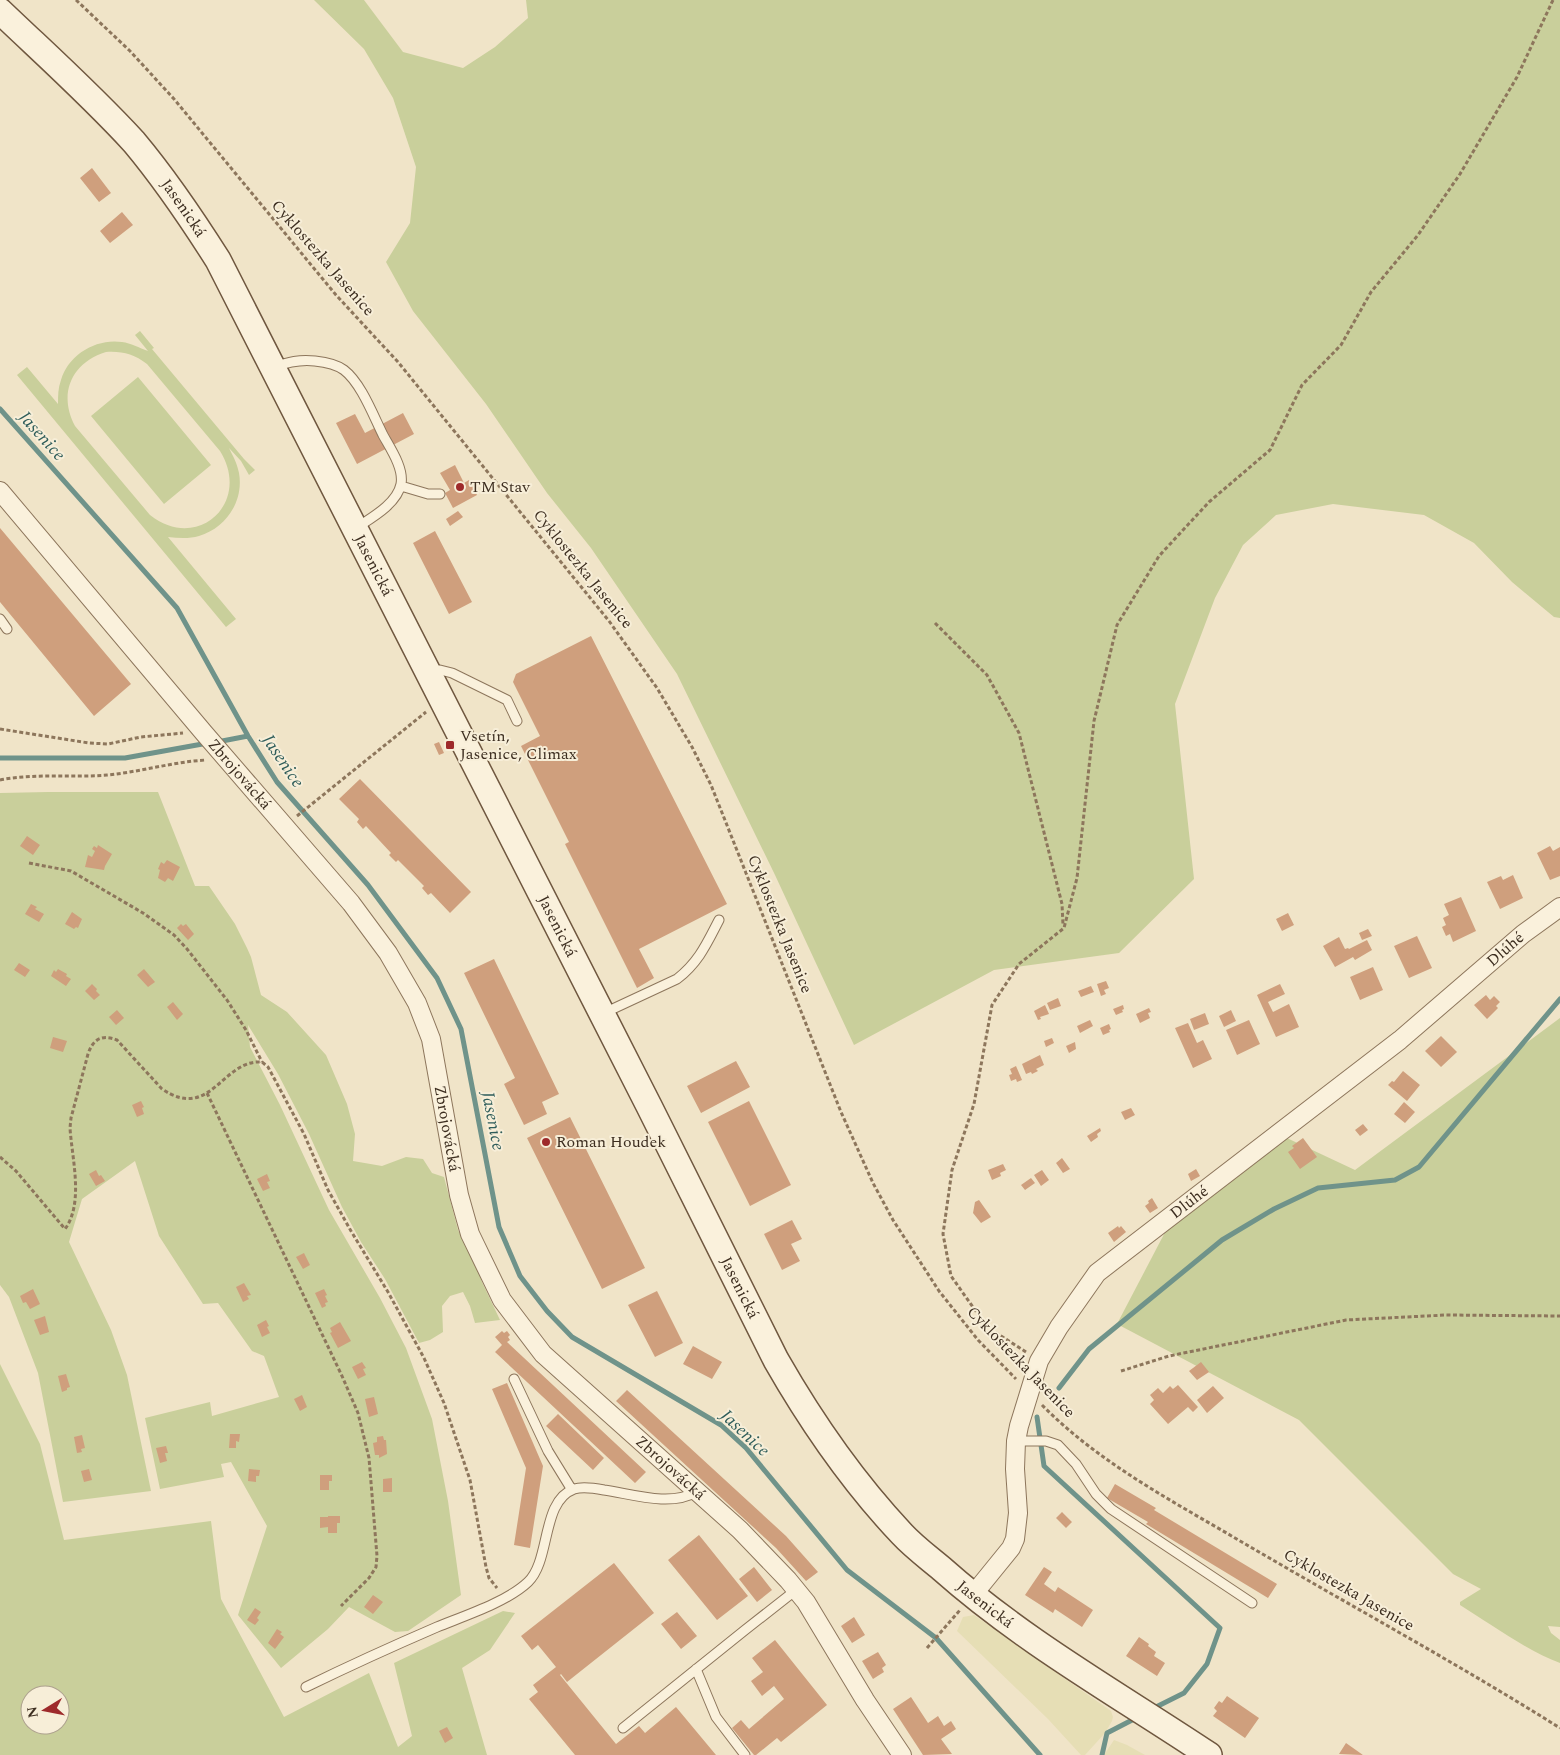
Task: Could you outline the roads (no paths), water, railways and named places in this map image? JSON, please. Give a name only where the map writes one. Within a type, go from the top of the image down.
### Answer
[{"type":"street","name":"Jasenická","points":[[0,11],[113,120],[134,143],[179,200],[218,260],[776,1360],[799,1400],[849,1473],[903,1535],[972,1596],[1011,1626],[1210,1755]]},
{"type":"street","name":"Zbrojovácká","points":[[0,491],[362,917],[388,953],[417,1003],[431,1039],[459,1195],[470,1234],[502,1300],[543,1354],[754,1543],[796,1590],[902,1755]]},
{"type":"street","name":"Dlúhé","points":[[972,1596],[1011,1548],[1015,1538],[1018,1513],[1015,1469],[1023,1441],[1019,1426],[1040,1361],[1059,1326],[1097,1273],[1400,1040],[1523,934],[1560,907]]},
{"type":"lane","points":[[274,368],[295,361],[306,360],[332,364],[343,369],[358,387],[394,457],[401,477],[401,486],[391,502],[355,529]]},
{"type":"lane","points":[[401,486],[428,494],[440,494]]},
{"type":"lane","points":[[0,620],[7,629]]},
{"type":"lane","points":[[429,673],[440,670],[452,673],[507,700],[517,720]]},
{"type":"lane","points":[[602,1014],[684,973],[698,959],[719,920]]},
{"type":"lane","points":[[514,1379],[548,1451],[572,1490]]},
{"type":"lane","points":[[1023,1441],[1046,1441],[1058,1445],[1068,1454],[1096,1494],[1111,1509],[1252,1603]]},
{"type":"lane","points":[[306,1687],[370,1656],[508,1595],[528,1582],[535,1574],[553,1512],[560,1501],[572,1490],[587,1487],[668,1499],[684,1497],[696,1492]]},
{"type":"lane","points":[[623,1728],[796,1590]]},
{"type":"lane","points":[[696,1669],[716,1717],[745,1755]]},
{"type":"waterway","name":"Jasenice","points":[[0,409],[177,608],[248,736],[277,782],[368,885],[437,978],[461,1029],[499,1227],[520,1276],[547,1311],[572,1337],[721,1425],[746,1448],[847,1570],[936,1638],[1040,1755]]},
{"type":"waterway","points":[[217,742],[248,736]]},
{"type":"waterway","points":[[0,758],[125,758],[208,743]]},
{"type":"waterway","points":[[1059,1388],[1089,1349],[1222,1240],[1274,1209],[1318,1188],[1395,1180],[1419,1167],[1560,999]]},
{"type":"waterway","points":[[1037,1417],[1044,1466],[1220,1628],[1207,1664],[1184,1693],[1152,1709]]},
{"type":"waterway","points":[[1102,1755],[1107,1733],[1136,1718]]},
{"type":"place","name":"TM Stav","points":[[460,487]]},
{"type":"place","name":"Vsetín, Jasenice, Climax","points":[[450,745]]},
{"type":"place","name":"Roman Houdek","points":[[546,1142]]}]
